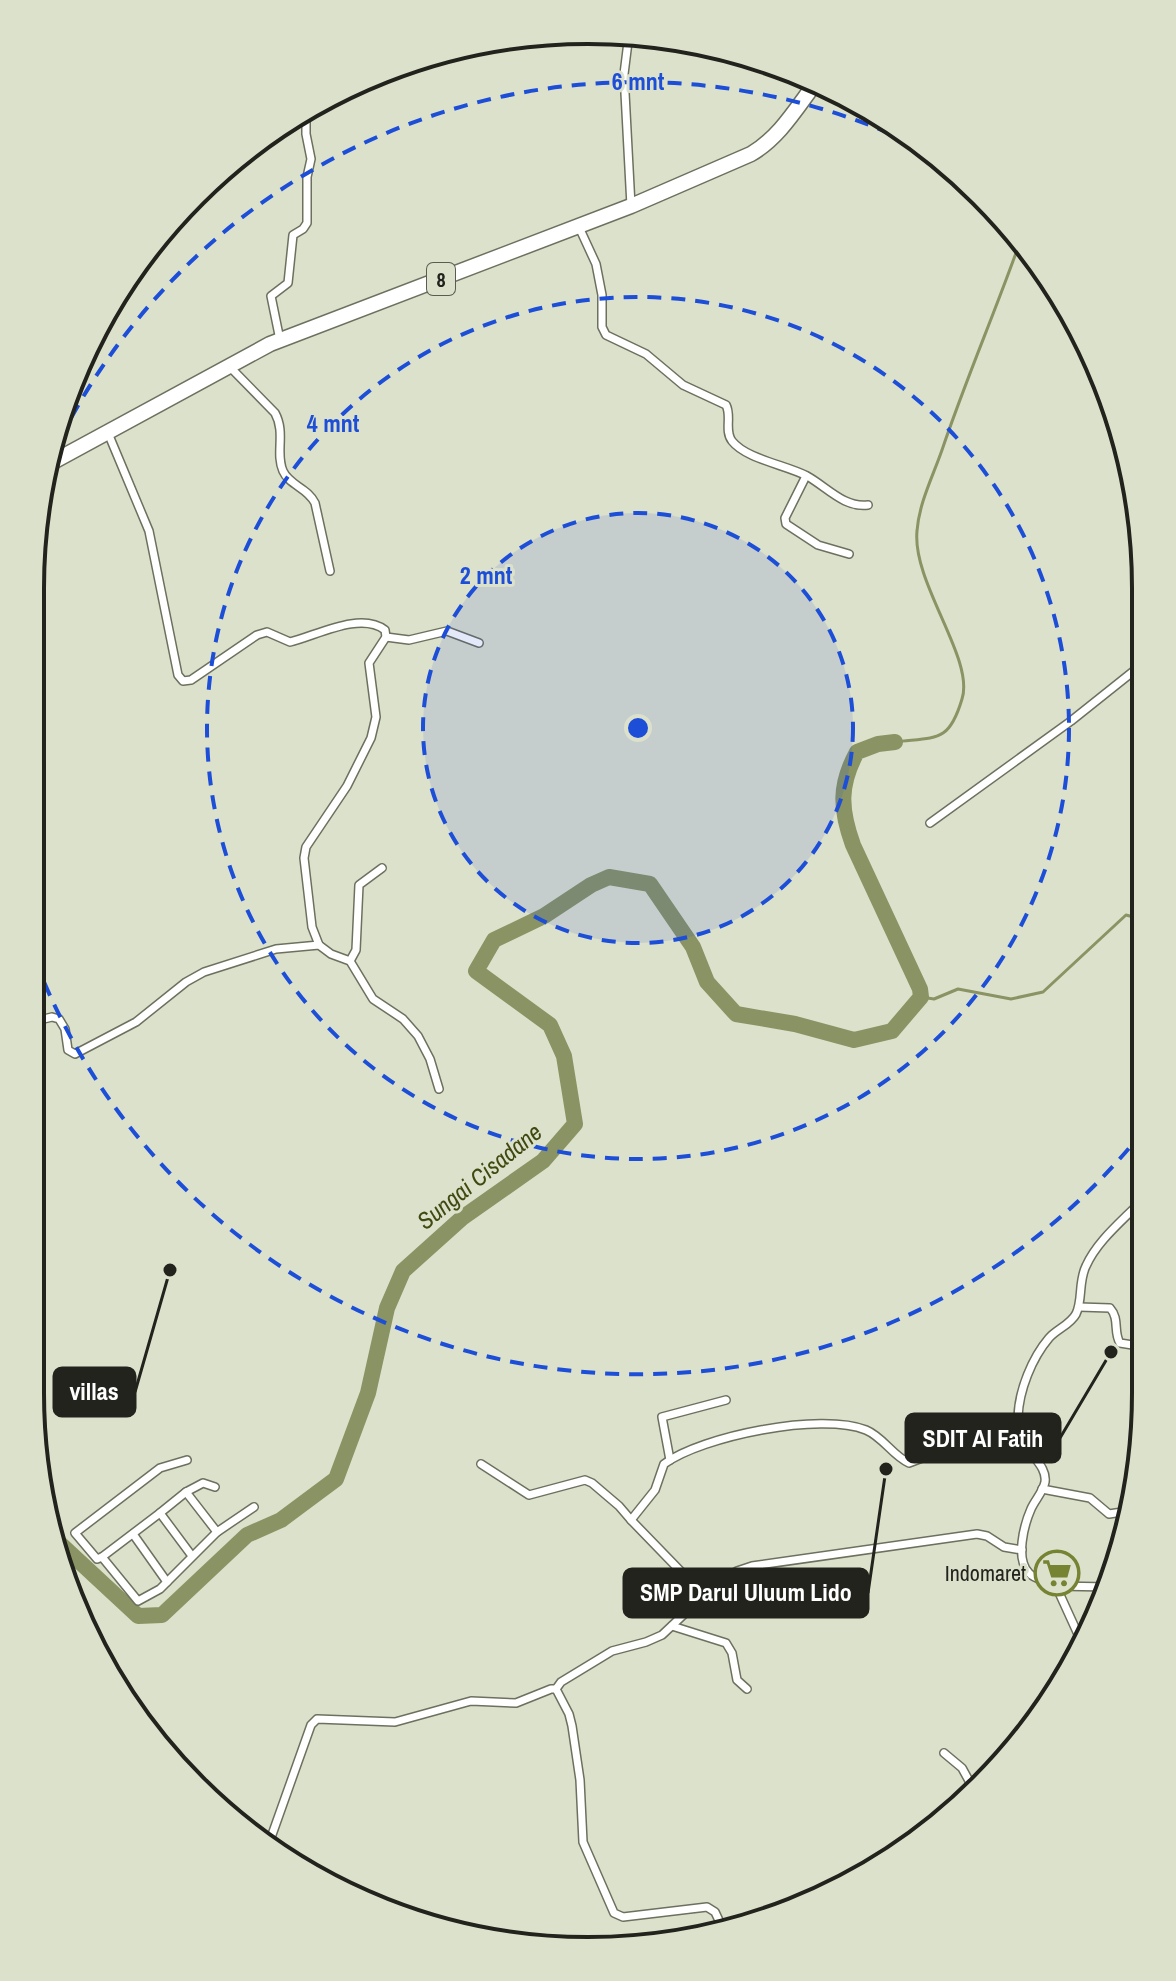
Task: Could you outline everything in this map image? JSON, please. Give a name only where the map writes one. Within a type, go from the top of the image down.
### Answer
[{"type":"highway","name":"8","points":[[60,458],[228,365],[280,340],[631,206],[764,147],[779,133],[810,91]]},
{"type":"street","points":[[628,45],[624,74],[631,206]]},
{"type":"street","points":[[280,340],[271,296],[288,283],[293,235],[307,223],[307,177],[311,153],[306,123]]},
{"type":"street","points":[[578,225],[596,264],[602,295],[602,327],[606,335],[646,354],[683,385],[721,400],[729,409],[728,433],[734,444],[806,476],[846,502],[868,505]]},
{"type":"street","points":[[228,365],[275,413],[282,430],[283,472],[312,496],[330,571]]},
{"type":"street","points":[[107,433],[149,531],[178,675],[183,681],[191,680],[257,635],[267,632],[290,642],[329,628],[383,627],[386,637],[369,663],[376,717],[371,738],[347,786],[306,847],[304,858],[312,927],[319,945],[331,954],[350,961],[373,999],[403,1019],[418,1036],[430,1059],[439,1089]]},
{"type":"street","points":[[806,476],[785,518],[786,524],[818,545],[849,554]]},
{"type":"street","points":[[386,637],[409,640],[447,631],[479,643]]},
{"type":"street","points":[[930,823],[1071,721],[1132,672]]},
{"type":"street","points":[[350,961],[356,950],[359,885],[382,868]]},
{"type":"street","points":[[44,1019],[56,1017],[65,1029],[68,1050],[75,1054],[136,1022],[186,982],[204,972],[276,949],[319,945]]},
{"type":"street","points":[[1096,1587],[1056,1586],[1030,1575],[1022,1561],[1029,1514],[1045,1477],[1043,1469],[1018,1434],[1019,1407],[1028,1374],[1045,1343],[1073,1319],[1079,1307],[1079,1286],[1088,1262],[1102,1241],[1132,1210]]},
{"type":"street","points":[[1079,1307],[1110,1308],[1116,1317],[1118,1341],[1132,1346]]},
{"type":"street","points":[[670,1460],[662,1417],[726,1400]]},
{"type":"street","points":[[631,1520],[655,1490],[661,1468],[670,1460],[745,1433],[832,1423],[870,1431],[909,1463],[972,1439],[1018,1434]]},
{"type":"street","points":[[187,1460],[160,1468],[75,1533],[97,1559],[186,1492],[203,1483],[215,1487]]},
{"type":"street","points":[[481,1464],[529,1495],[576,1481],[592,1483],[693,1584]]},
{"type":"street","points":[[1042,1489],[1090,1498],[1109,1514],[1119,1513]]},
{"type":"street","points":[[186,1492],[217,1532]]},
{"type":"street","points":[[102,1557],[138,1601],[167,1582],[217,1532],[254,1507]]},
{"type":"street","points":[[160,1513],[192,1556]]},
{"type":"street","points":[[133,1534],[167,1582]]},
{"type":"street","points":[[556,1689],[561,1682],[607,1653],[652,1640],[672,1626],[715,1585],[737,1571],[752,1566],[977,1534],[987,1536],[1004,1547],[1022,1550]]},
{"type":"street","points":[[1056,1586],[1077,1632]]},
{"type":"street","points":[[672,1626],[726,1643],[731,1649],[737,1680],[747,1689]]},
{"type":"street","points":[[272,1835],[311,1725],[317,1719],[395,1722],[479,1700],[516,1703],[556,1689]]},
{"type":"street","points":[[556,1689],[572,1726],[580,1780],[583,1842],[614,1913],[623,1917],[707,1907],[717,1914],[720,1920]]},
{"type":"street","points":[[944,1753],[962,1768],[969,1781]]},
{"type":"waterway","points":[[895,742],[931,738],[946,731],[962,699],[964,682],[960,663],[932,596],[918,552],[918,521],[1016,252]]},
{"type":"waterway","name":"Sungai Cisadane","points":[[68,1551],[138,1616],[162,1615],[247,1535],[281,1520],[336,1479],[368,1393],[387,1308],[403,1271],[462,1218],[543,1161],[575,1124],[564,1056],[550,1025],[476,971],[494,940],[544,916],[591,885],[609,877],[650,884],[693,947],[707,982],[736,1014],[795,1024],[854,1040],[892,1031],[921,997],[920,989],[853,845],[843,797],[847,775],[857,752],[895,742]]},
{"type":"waterway","name":"Sungai Cisadane","points":[[921,997],[934,999],[958,989],[1011,999],[1043,992],[1126,915],[1132,917]]},
{"type":"place","name":"villas","points":[[170,1270]]},
{"type":"place","name":"SDIT Al Fatih","points":[[1111,1352]]},
{"type":"place","name":"SMP Darul Uluum Lido","points":[[886,1469]]},
{"type":"place","name":"Indomaret","points":[[1057,1573]]}]
